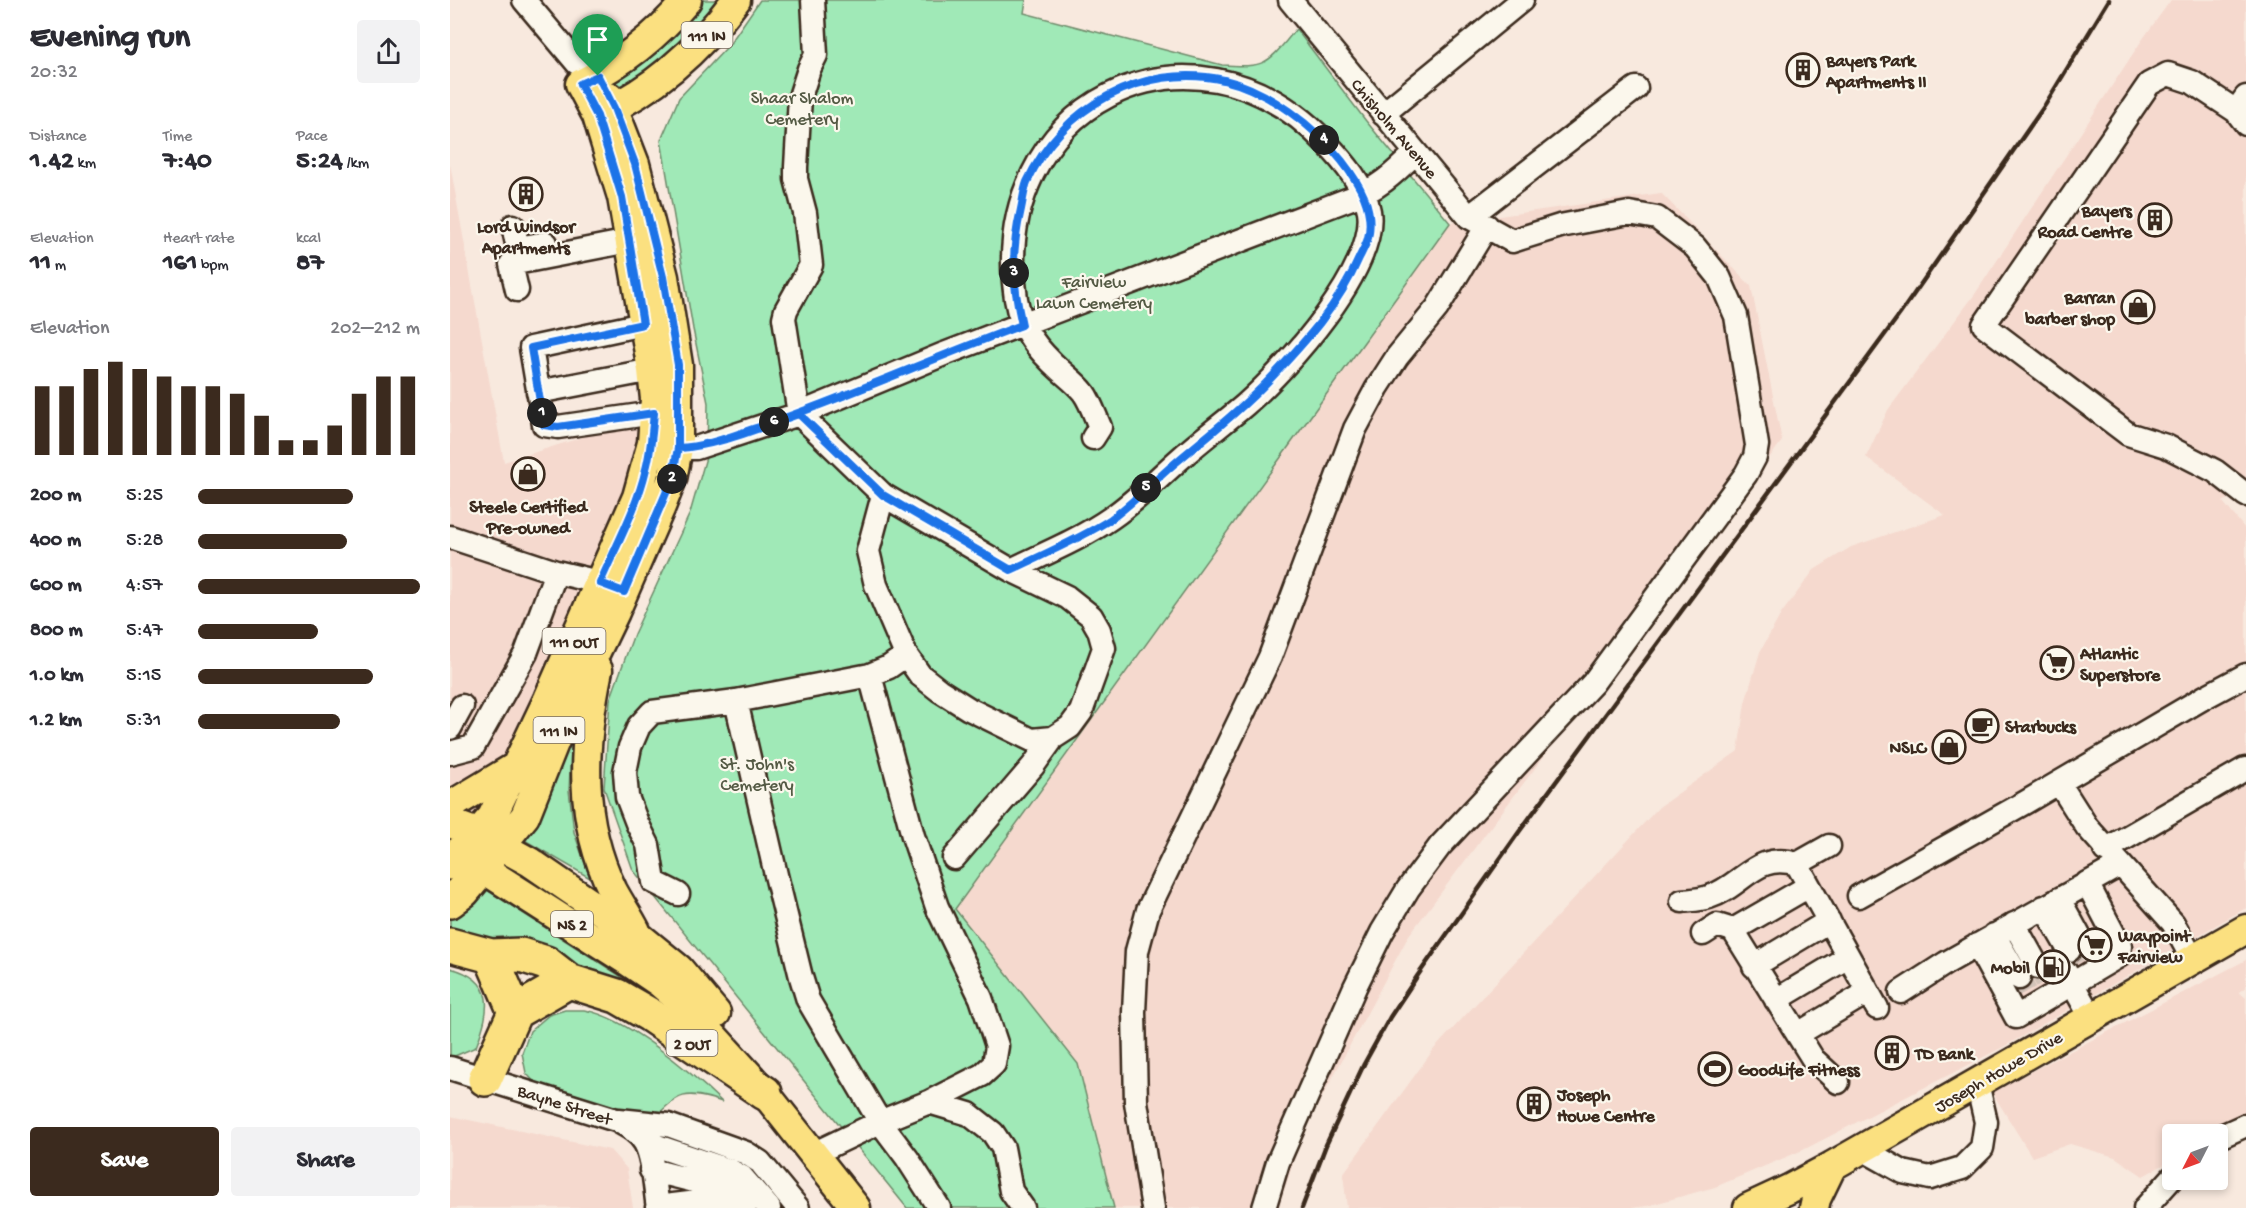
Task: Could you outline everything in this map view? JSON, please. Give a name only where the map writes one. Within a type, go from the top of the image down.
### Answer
[{"type":"highway","points":[[450,901],[463,891],[470,852]]},
{"type":"highway","name":"2 OUT","points":[[450,945],[491,956],[521,955],[546,963],[569,981],[632,1003],[765,1093]]},
{"type":"highway","points":[[491,956],[515,1012]]},
{"type":"highway","points":[[485,1079],[515,1012],[569,981]]},
{"type":"main road","points":[[635,164],[585,74],[614,66],[670,21],[687,0]]},
{"type":"main road","name":"111 IN","points":[[676,68],[695,50],[736,0]]},
{"type":"main road","points":[[606,112],[633,98],[676,68]]},
{"type":"main road","points":[[635,164],[643,111],[654,93],[676,68]]},
{"type":"main road","points":[[606,112],[652,370],[654,413],[665,446]]},
{"type":"main road","name":"111 IN","points":[[470,852],[525,816],[613,596],[672,479],[665,446],[678,365],[663,277],[635,164]]},
{"type":"main road","points":[[613,596],[591,706],[585,786],[593,837],[613,890],[641,938]]},
{"type":"main road","name":"111 OUT","points":[[470,852],[492,817],[515,767],[613,596]]},
{"type":"main road","points":[[450,806],[515,767]]},
{"type":"main road","points":[[450,823],[470,852]]},
{"type":"main road","name":"NS 2","points":[[470,852],[530,862],[641,938],[679,969],[745,1046],[765,1093]]},
{"type":"main road","name":"NS 2","points":[[470,852],[660,983],[683,1003],[765,1093],[856,1208]]},
{"type":"main road","name":"Joseph Howe Drive","points":[[1748,1208],[1832,1166],[2246,929]]},
{"type":"main road","points":[[1814,1208],[1815,1199],[1832,1166]]},
{"type":"street","points":[[524,0],[585,74]]},
{"type":"street","points":[[813,0],[816,55],[801,89],[796,167],[796,179],[805,213],[811,265],[786,310],[784,318],[799,414],[883,495],[1011,570],[1067,597],[1091,616],[1099,630],[1104,648],[1081,711],[1070,727],[1053,738],[1033,766],[954,858]]},
{"type":"street","name":"Chisholm Avenue","points":[[1264,1208],[1278,1162],[1355,987],[1382,932],[1408,889],[1440,846],[1593,683],[1746,474],[1755,457],[1757,445],[1736,316],[1719,277],[1695,247],[1658,218],[1629,213],[1560,226],[1512,241],[1478,221],[1415,153],[1290,0]]},
{"type":"street","points":[[1383,114],[1522,0]]},
{"type":"street","points":[[2243,110],[2192,82],[2168,74],[2149,84],[1984,325],[2128,434],[2166,446],[2215,471],[2246,495]]},
{"type":"street","points":[[1011,570],[1112,518],[1246,404],[1297,351],[1334,305],[1352,274],[1368,238],[1370,221],[1364,195],[1349,171],[1321,137],[1291,112],[1256,93],[1225,80],[1187,76],[1153,80],[1127,87],[1101,98],[1069,122],[1047,148],[1026,184],[1012,260],[1016,300],[1022,325],[1032,341],[1083,392],[1100,427],[1093,438]]},
{"type":"street","points":[[1153,1208],[1136,1102],[1134,1012],[1137,951],[1148,910],[1270,657],[1355,429],[1397,357],[1437,308],[1478,221],[1636,88]]},
{"type":"street","points":[[665,446],[696,448],[799,414],[944,354],[1364,195],[1375,189],[1415,153]]},
{"type":"street","points":[[513,226],[518,248],[628,235]]},
{"type":"street","points":[[517,290],[511,264],[628,235]]},
{"type":"street","points":[[643,324],[531,348],[544,425],[558,427],[654,413]]},
{"type":"street","points":[[538,392],[652,370]]},
{"type":"street","points":[[883,495],[868,551],[876,585],[906,655],[920,675],[969,709],[1032,740],[1053,738]]},
{"type":"street","points":[[450,537],[556,572],[613,596]]},
{"type":"street","points":[[450,753],[473,747],[526,653],[556,572]]},
{"type":"street","points":[[678,894],[654,882],[648,845],[627,797],[626,772],[630,747],[639,726],[652,712],[736,701],[870,675],[906,655]]},
{"type":"street","points":[[813,1154],[982,1076],[994,1064],[997,1046],[981,998],[937,907],[913,836],[870,675]]},
{"type":"street","points":[[1859,896],[2246,675]]},
{"type":"street","points":[[736,701],[808,1000],[880,1122],[907,1158],[939,1208]]},
{"type":"street","points":[[450,728],[462,706]]},
{"type":"street","points":[[1901,992],[1985,940],[2087,883],[2113,857],[2245,770]]},
{"type":"street","points":[[2059,783],[2086,827],[2173,923],[2193,960]]},
{"type":"street","points":[[1797,864],[1829,846]]},
{"type":"street","points":[[1682,901],[1711,897],[1764,863],[1782,859],[1797,864],[1873,1000],[1798,1034]]},
{"type":"street","points":[[1985,940],[2016,1017],[2061,973],[2119,956],[2120,946],[2087,883]]},
{"type":"street","points":[[1703,934],[1717,926],[1733,930],[1809,886]]},
{"type":"street","points":[[2037,911],[2061,973],[2091,1017]]},
{"type":"street","points":[[2037,911],[2061,973]]},
{"type":"street","points":[[1754,966],[1829,921]]},
{"type":"street","points":[[1733,930],[1813,1059],[1838,1082]]},
{"type":"street","points":[[1985,940],[2061,973]]},
{"type":"street","points":[[1776,1000],[1848,957]]},
{"type":"street","name":"Bayne Street","points":[[450,1068],[485,1079],[639,1143]]},
{"type":"street","points":[[1862,1149],[1903,1172],[1930,1178],[1962,1168],[1982,1148],[1986,1122],[1977,1083]]},
{"type":"street","points":[[928,1102],[969,1114],[993,1133],[1003,1148],[1011,1191],[1023,1208]]},
{"type":"street","points":[[639,1143],[668,1125],[746,1153],[760,1162],[798,1208]]},
{"type":"street","points":[[2228,1133],[2246,1125]]},
{"type":"street","points":[[639,1143],[658,1208],[706,1201],[713,1202],[721,1208]]},
{"type":"street","points":[[639,1143],[732,1193],[745,1208]]},
{"type":"street","points":[[639,1143],[728,1180],[743,1190],[758,1208]]},
{"type":"street","points":[[639,1143],[731,1171],[742,1177],[769,1208]]},
{"type":"street","points":[[639,1143],[735,1163],[756,1178],[780,1208]]},
{"type":"street","points":[[2145,1208],[2162,1189]]},
{"type":"shaded area","points":[[2171,0],[2246,0],[2246,487],[2223,502],[2246,530],[2246,908],[2005,1046],[1803,1150],[1715,1187],[1647,1206],[1631,1208],[1347,1208],[1343,1174],[1434,1049],[1659,807],[1738,751],[1745,703],[1760,652],[1781,614],[1814,570],[1851,547],[1945,515],[1866,457],[1888,410],[1975,294],[2142,40]]},
{"type":"shaded area","points":[[450,164],[504,462],[675,408],[533,851],[450,823]]},
{"type":"shaded area","points":[[1661,193],[1751,286],[1782,441],[1409,935],[1304,1131],[1278,1208],[1114,1208],[1078,1064],[955,909],[1450,223]]},
{"type":"shaded area","points":[[2246,960],[2246,987],[2239,992],[2246,998],[2246,1119],[2228,1128],[2228,1124],[2162,1124],[2162,1166],[2143,1176],[2115,1157],[2070,1144],[2032,1157],[1992,1092]]},
{"type":"shaded area","points":[[450,1116],[610,1150],[627,1169],[633,1208],[450,1208]]},
{"type":"green space","points":[[696,0],[719,0],[686,38],[661,61],[621,90],[615,84],[618,78]]},
{"type":"green space","points":[[760,0],[1026,0],[1024,13],[1222,65],[1249,66],[1265,61],[1279,50],[1296,29],[1366,121],[1450,223],[955,909],[1078,1064],[1114,1208],[907,1208],[633,870],[604,788],[610,700],[634,634],[690,513],[707,454],[708,403],[661,140],[679,98],[729,45]]},
{"type":"green space","points":[[572,730],[569,790],[574,832],[590,878],[526,841]]},
{"type":"green space","points":[[487,890],[622,977],[623,982],[450,939],[450,918]]},
{"type":"green space","points":[[450,968],[476,980],[483,989],[486,1009],[476,1047],[450,1058]]},
{"type":"green space","points":[[565,1010],[584,1010],[600,1014],[638,1034],[694,1076],[722,1102],[698,1095],[689,1095],[675,1100],[650,1122],[539,1087],[526,1073],[522,1053],[530,1031],[549,1015]]},
{"type":"tunnel","points":[[2083,943],[2090,956]]},
{"type":"tunnel","points":[[2069,950],[2076,964]]},
{"type":"tunnel","points":[[2038,967],[2046,981]]},
{"type":"tunnel","points":[[2019,978],[2026,992]]},
{"type":"railway","points":[[1302,1208],[1326,1145],[1364,1064],[1390,1017],[1418,975],[1519,832],[1900,314],[2045,105],[2109,0]]},
{"type":"place","name":"Bayers Park Apartments II","points":[[1803,70]]},
{"type":"place","name":"Lord Windsor Apartments","points":[[526,194]]},
{"type":"place","name":"Bayers Road Centre","points":[[2155,220]]},
{"type":"place","name":"Barran barber shop","points":[[2138,307]]},
{"type":"place","name":"Steele Certified Pre-owned","points":[[528,474]]},
{"type":"place","name":"Atlantic Superstore","points":[[2057,663]]},
{"type":"place","name":"Starbucks","points":[[1982,726]]},
{"type":"place","name":"NSLC","points":[[1949,747]]},
{"type":"place","name":"Waypoint Fairview","points":[[2095,945]]},
{"type":"place","name":"Mobil","points":[[2053,967]]},
{"type":"place","name":"TD Bank","points":[[1892,1053]]},
{"type":"place","name":"GoodLife Fitness","points":[[1715,1069]]},
{"type":"place","name":"Joseph Howe Centre","points":[[1534,1104]]},
{"type":"route","points":[[598,76],[580,84],[597,116],[622,197],[643,324],[531,348],[544,425],[558,427],[654,413],[652,443],[646,471],[600,583],[624,592],[672,479],[678,448],[696,448],[799,414],[944,354],[1022,325],[1016,300],[1012,260],[1026,184],[1047,148],[1069,122],[1101,98],[1127,87],[1153,80],[1187,76],[1225,80],[1256,93],[1291,112],[1321,137],[1349,171],[1364,195],[1368,207],[1370,221],[1368,238],[1352,274],[1334,305],[1297,351],[1246,404],[1112,518],[1011,570],[883,495],[799,414],[747,431],[696,448],[678,448],[678,365],[663,277],[635,164],[620,121],[598,76]]},
{"type":"park label","name":"Shaar Shalom Cemetery","points":[[802,107]]},
{"type":"park label","name":"Fairview Lawn Cemetery","points":[[1094,291]]},
{"type":"park label","name":"St. John's Cemetery","points":[[757,774]]}]
